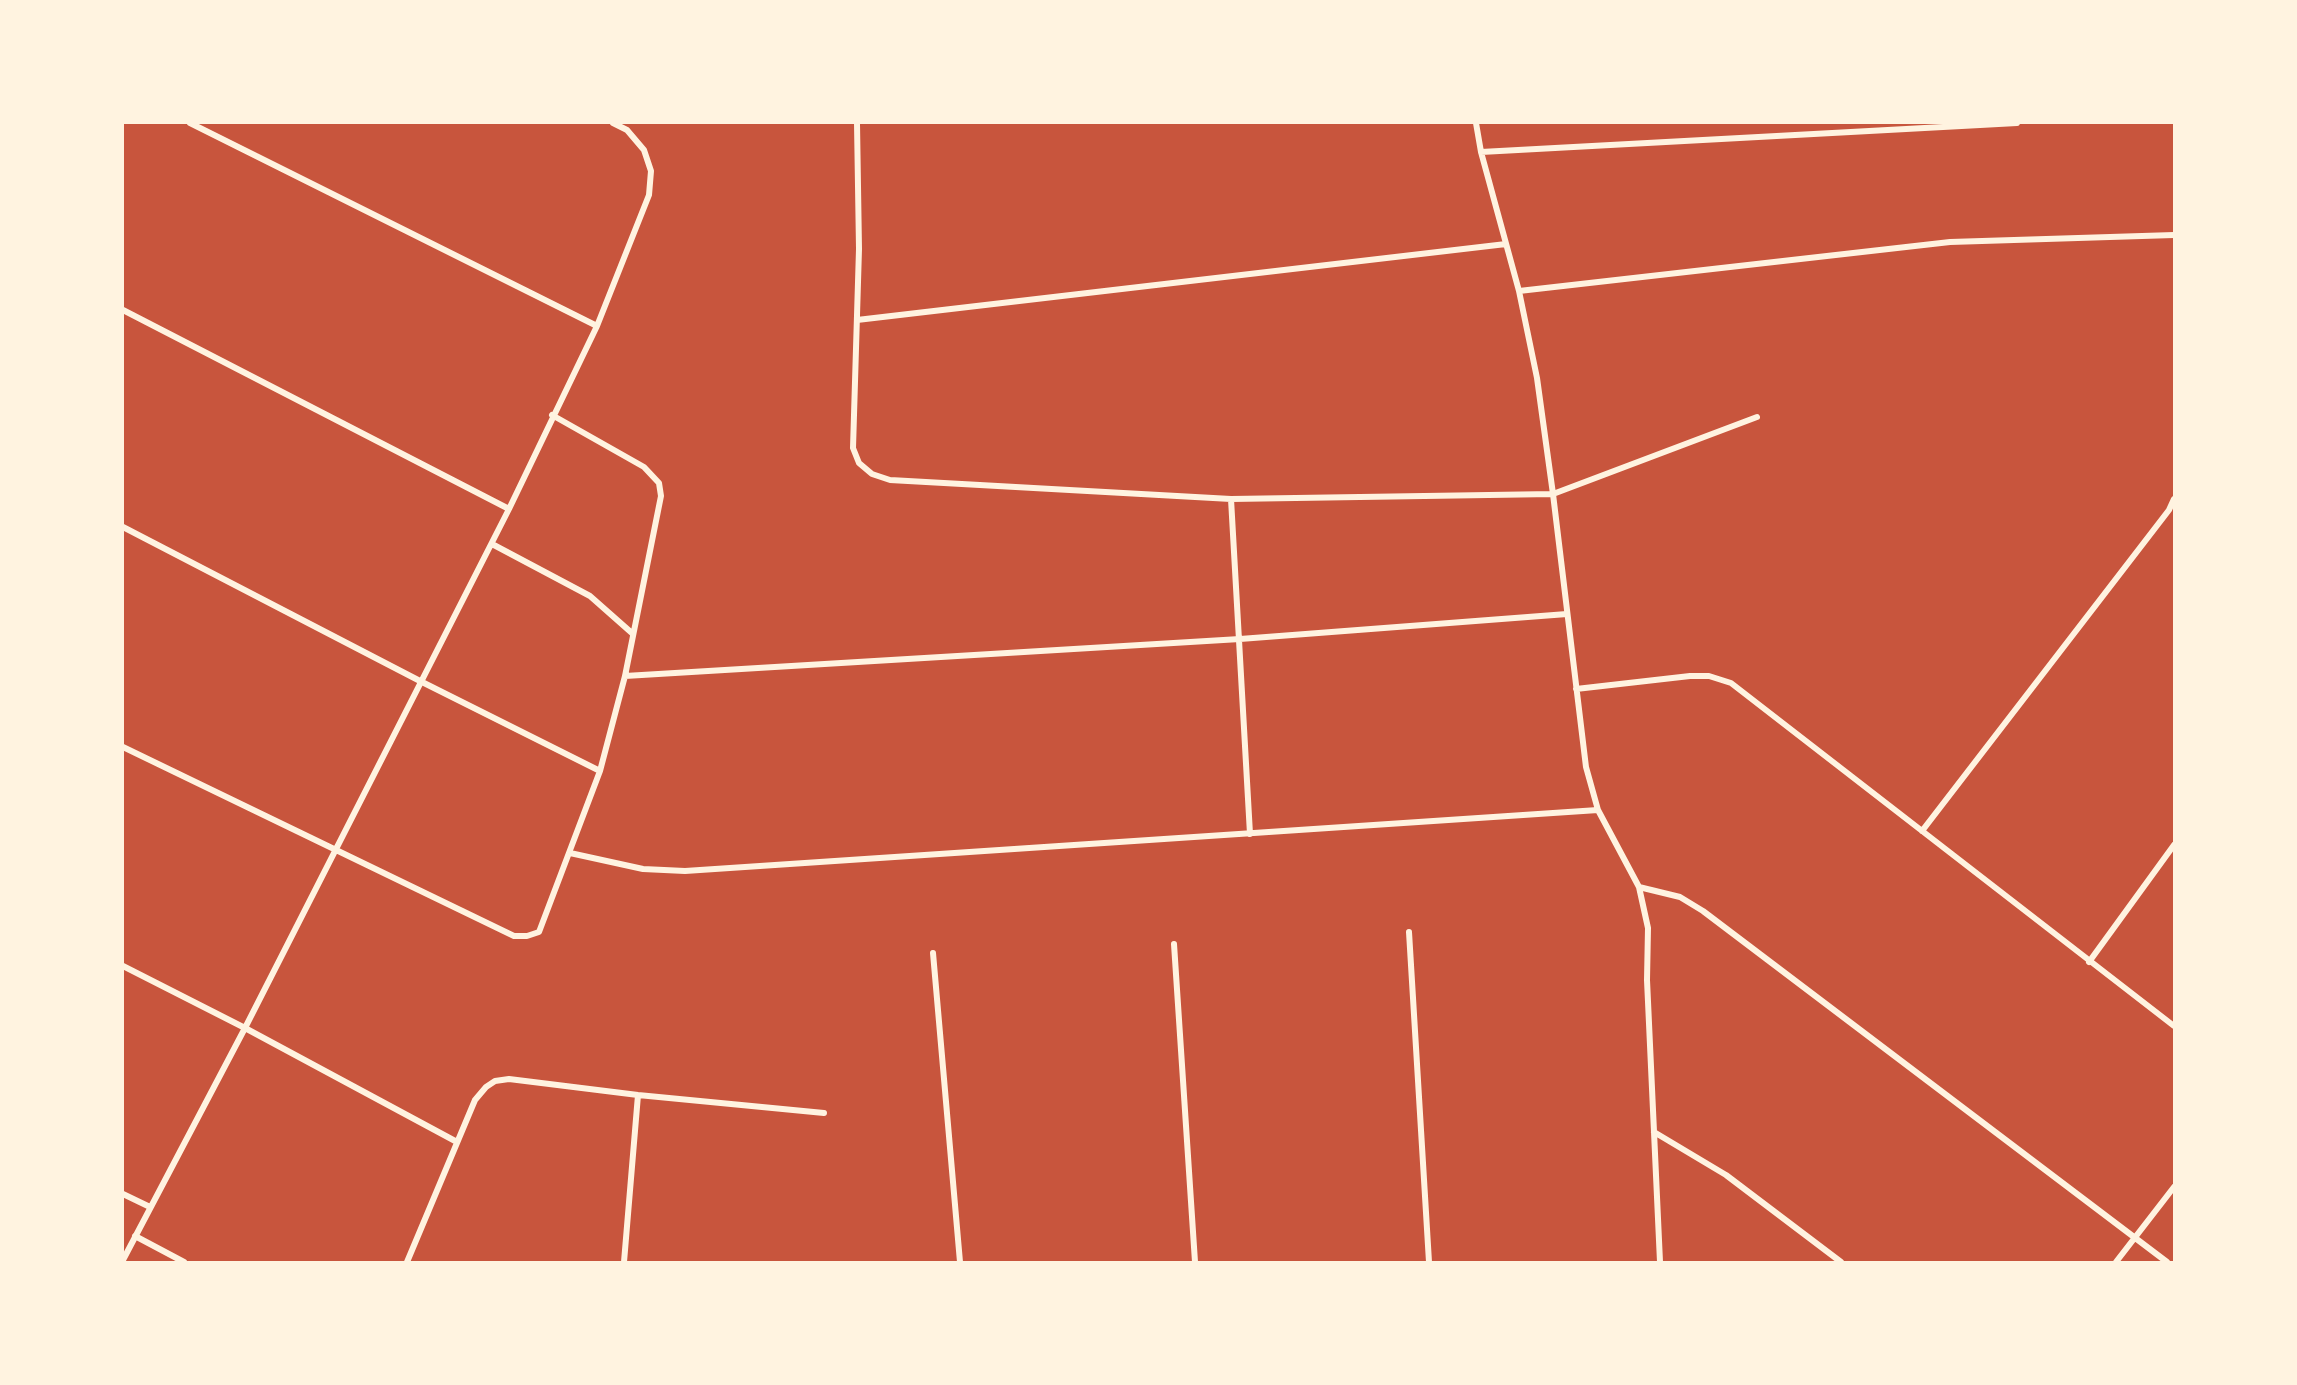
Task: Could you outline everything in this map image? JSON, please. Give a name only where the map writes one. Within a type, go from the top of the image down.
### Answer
[{"type":"street","points":[[190,123],[597,326]]},
{"type":"street","points":[[123,1260],[245,1028],[420,681],[492,544],[597,326],[649,195],[651,171],[644,150],[627,130],[613,123]]},
{"type":"street","points":[[856,123],[860,249],[853,448],[859,463],[872,474],[890,480],[1231,499],[1553,494],[1757,417]]},
{"type":"street","points":[[1476,123],[1481,152],[1519,291],[1537,378],[1586,767],[1598,810],[1639,887],[1648,928],[1647,980],[1660,1262]]},
{"type":"street","points":[[1481,152],[2017,123]]},
{"type":"street","points":[[1519,291],[1950,242],[2174,235]]},
{"type":"street","points":[[857,320],[1506,244]]},
{"type":"street","points":[[123,310],[509,509]]},
{"type":"street","points":[[123,747],[514,936],[527,936],[539,932],[600,771],[624,676],[662,496],[659,483],[644,467],[552,416]]},
{"type":"street","points":[[1231,499],[1250,834]]},
{"type":"street","points":[[1922,831],[2169,510],[2174,499]]},
{"type":"street","points":[[123,527],[420,681],[600,771]]},
{"type":"street","points":[[492,544],[590,596],[633,634]]},
{"type":"street","points":[[624,676],[1240,639],[1567,614]]},
{"type":"street","points":[[1576,689],[1690,676],[1709,676],[1731,683],[2174,1026]]},
{"type":"street","points":[[570,853],[644,869],[685,871],[1598,810]]},
{"type":"street","points":[[2089,962],[2174,845]]},
{"type":"street","points":[[1639,887],[1680,897],[1703,912],[2167,1262]]},
{"type":"street","points":[[1409,932],[1429,1262]]},
{"type":"street","points":[[1174,944],[1195,1262]]},
{"type":"street","points":[[933,953],[960,1262]]},
{"type":"street","points":[[123,966],[245,1028],[457,1142]]},
{"type":"street","points":[[407,1262],[475,1100],[486,1087],[495,1081],[509,1079],[638,1095],[824,1113]]},
{"type":"street","points":[[624,1262],[638,1095]]},
{"type":"street","points":[[1654,1132],[1726,1175],[1841,1262]]},
{"type":"street","points":[[2116,1262],[2174,1186]]},
{"type":"street","points":[[123,1194],[150,1207]]},
{"type":"street","points":[[135,1236],[184,1262]]}]
